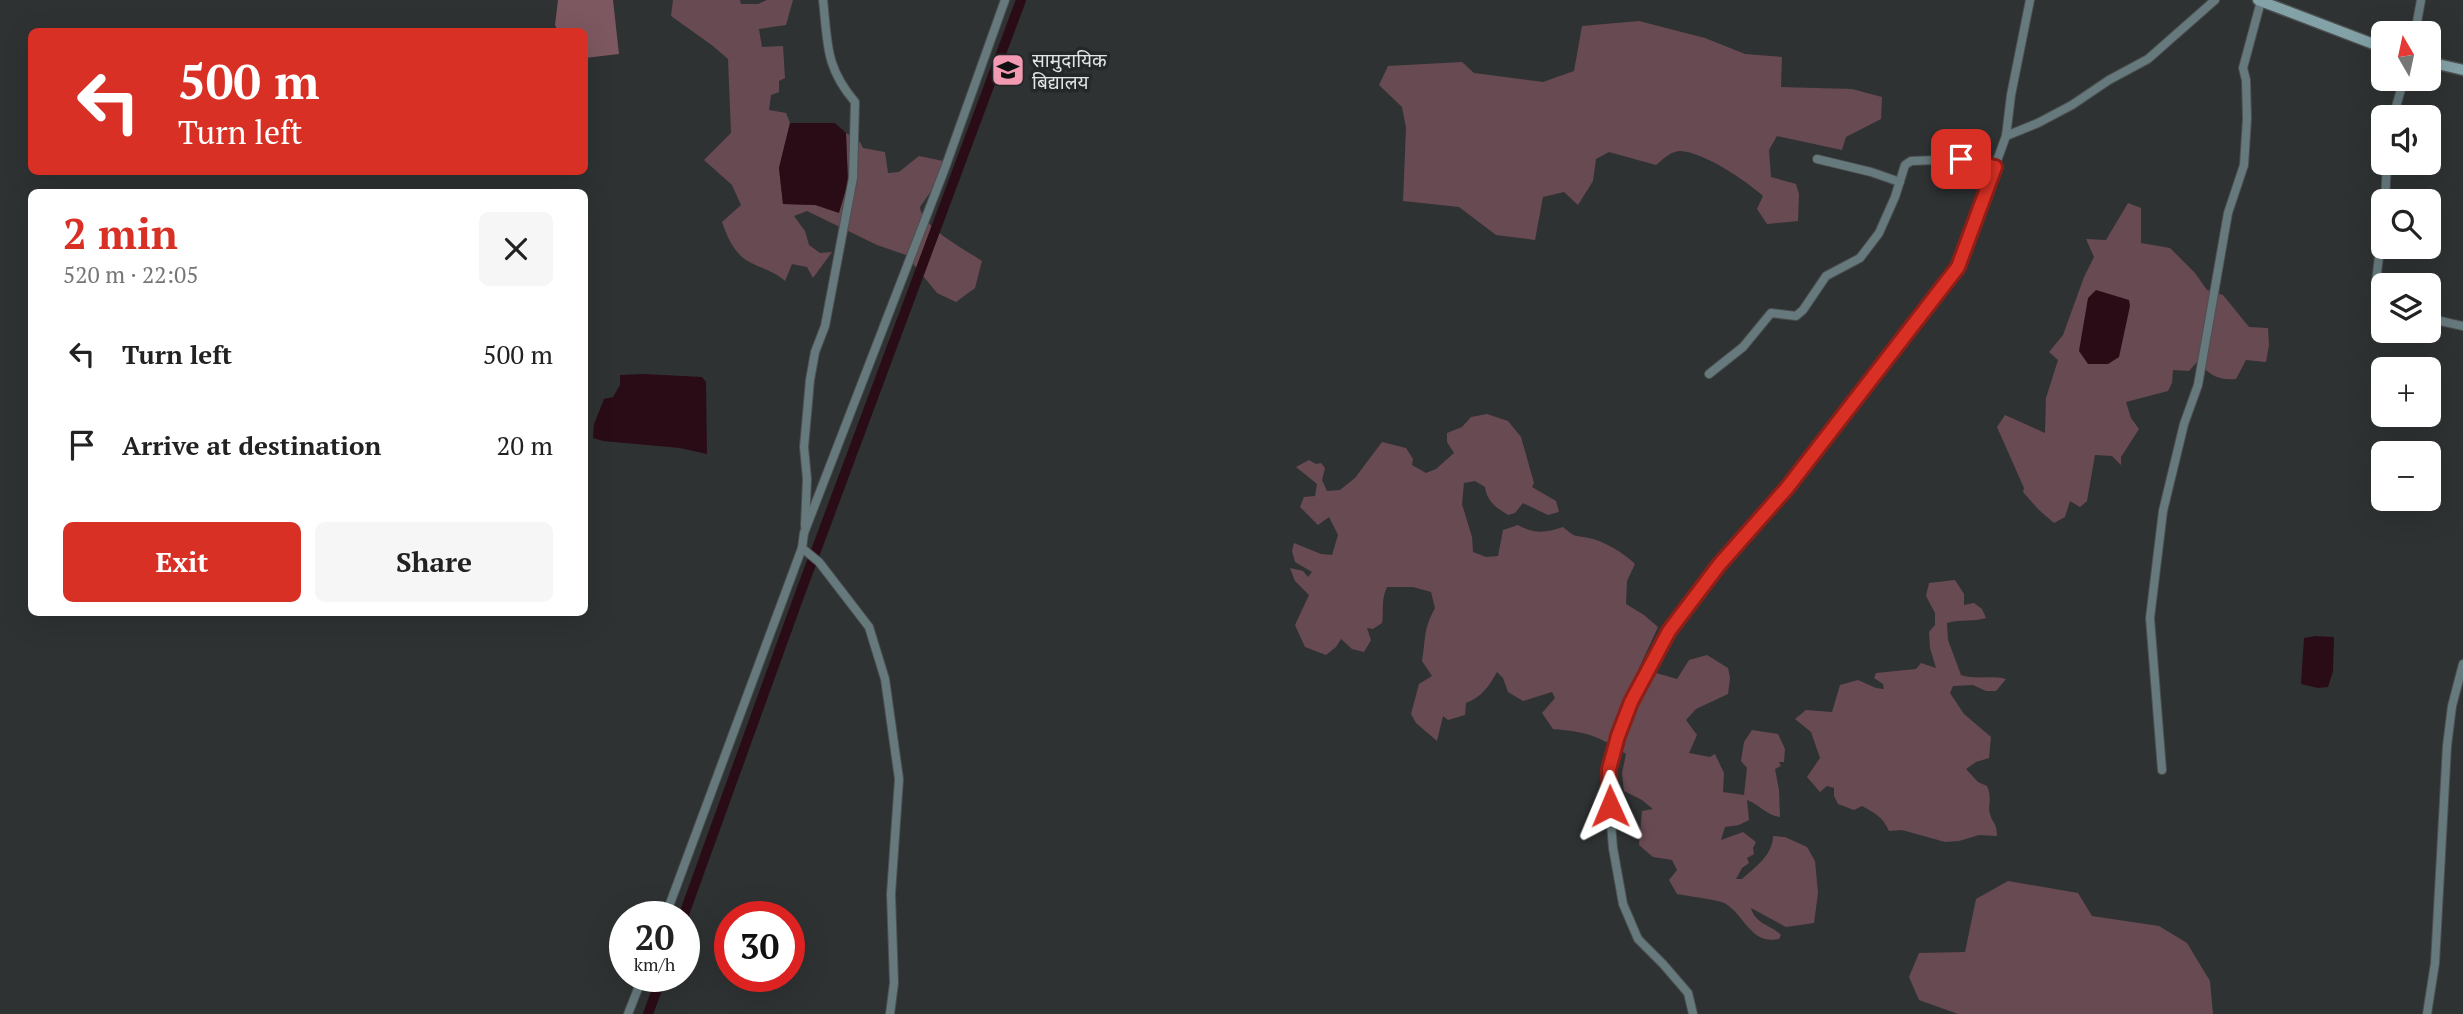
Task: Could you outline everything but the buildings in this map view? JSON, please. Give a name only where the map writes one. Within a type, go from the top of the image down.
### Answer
[{"type":"main road","points":[[2259,1],[2371,43]]},
{"type":"main road","points":[[2441,65],[2463,70]]},
{"type":"street","points":[[671,901],[806,550],[804,533],[807,479],[804,447],[810,380],[815,352],[825,326],[853,178],[855,141],[855,102],[839,84],[830,63],[822,0]]},
{"type":"street","points":[[804,533],[945,168],[1005,0]]},
{"type":"street","points":[[1693,1014],[1688,993],[1638,939],[1623,904],[1613,848],[1608,786],[1609,769],[1618,736],[1631,702],[1669,631],[1719,565],[1787,488],[1958,267],[2006,136],[2011,95],[2030,0]]},
{"type":"street","points":[[2006,136],[2072,105],[2109,80],[2148,59],[2215,0]]},
{"type":"street","points":[[2417,21],[2421,0]]},
{"type":"street","points":[[2162,770],[2150,618],[2161,524],[2183,424],[2198,384],[2228,213],[2244,165],[2247,106],[2243,68],[2259,1]]},
{"type":"street","points":[[1816,159],[1900,182]]},
{"type":"street","points":[[1709,374],[1743,347],[1771,313],[1796,316],[1826,276],[1860,258],[1878,233],[1905,165],[1911,161],[1961,159],[1995,167]]},
{"type":"street","points":[[2441,321],[2463,326]]},
{"type":"street","points":[[806,550],[819,562],[869,627],[885,679],[900,779],[891,894],[894,984],[890,1014]]},
{"type":"street","points":[[2427,1014],[2435,963],[2447,746],[2452,706],[2463,664]]},
{"type":"street","points":[[628,1014],[637,992]]},
{"type":"shaded area","points":[[558,0],[613,0],[619,54],[588,58],[588,28],[556,28]]},
{"type":"shaded area","points":[[673,0],[740,0],[741,4],[758,4],[767,0],[793,0],[786,25],[759,29],[762,47],[783,46],[785,78],[779,81],[779,92],[771,95],[769,110],[786,113],[790,123],[779,168],[783,204],[815,205],[848,183],[846,133],[860,142],[863,148],[885,152],[888,173],[899,172],[919,156],[943,161],[938,181],[920,207],[922,215],[936,230],[982,261],[975,288],[956,302],[937,293],[906,255],[877,245],[807,211],[794,216],[805,231],[809,245],[820,253],[832,252],[813,278],[807,267],[792,264],[785,281],[741,256],[731,243],[722,222],[741,205],[732,185],[704,160],[731,133],[728,59],[671,16]]},
{"type":"shaded area","points":[[1639,21],[1705,38],[1745,54],[1782,57],[1781,87],[1852,89],[1882,97],[1881,119],[1846,137],[1842,150],[1777,136],[1769,150],[1771,177],[1796,184],[1799,194],[1798,221],[1767,224],[1757,209],[1763,196],[1712,161],[1680,151],[1670,154],[1656,165],[1609,152],[1596,159],[1593,181],[1578,205],[1564,192],[1543,197],[1535,240],[1496,235],[1459,207],[1403,201],[1406,128],[1402,107],[1379,85],[1388,66],[1462,62],[1474,73],[1543,82],[1574,71],[1582,26]]},
{"type":"shaded area","points":[[790,123],[835,123],[846,133],[848,183],[839,213],[815,205],[783,204],[779,168]]},
{"type":"shaded area","points":[[2128,203],[2141,208],[2141,243],[2170,248],[2195,273],[2207,290],[2223,295],[2249,327],[2268,328],[2266,362],[2246,360],[2236,379],[2224,379],[2214,376],[2197,362],[2189,371],[2173,370],[2168,391],[2126,402],[2131,418],[2139,429],[2121,457],[2121,465],[2112,456],[2095,455],[2087,501],[2080,507],[2070,501],[2065,517],[2054,523],[2023,492],[2024,488],[1997,427],[2005,415],[2045,433],[2046,398],[2058,360],[2049,352],[2063,335],[2094,257],[2086,239],[2106,240]]},
{"type":"shaded area","points":[[2096,290],[2129,300],[2130,306],[2119,357],[2108,364],[2088,364],[2079,351],[2088,298]]},
{"type":"shaded area","points":[[620,375],[702,377],[706,382],[707,454],[680,448],[593,438],[594,424],[604,399],[613,397],[620,385]]},
{"type":"shaded area","points":[[1487,414],[1508,421],[1521,437],[1534,483],[1532,487],[1556,501],[1559,512],[1548,515],[1523,503],[1515,513],[1508,515],[1490,501],[1485,487],[1475,481],[1464,483],[1462,504],[1472,537],[1473,552],[1486,557],[1498,556],[1503,530],[1518,525],[1540,532],[1563,527],[1575,536],[1607,545],[1635,564],[1627,581],[1626,604],[1658,627],[1639,668],[1677,679],[1689,660],[1707,655],[1728,668],[1728,694],[1696,709],[1686,720],[1697,735],[1689,753],[1710,757],[1715,754],[1724,773],[1723,792],[1744,795],[1747,768],[1741,761],[1744,742],[1752,730],[1778,734],[1785,749],[1784,762],[1779,762],[1781,766],[1775,769],[1780,817],[1747,800],[1749,820],[1725,827],[1721,840],[1743,832],[1756,842],[1754,854],[1747,858],[1749,863],[1742,868],[1736,879],[1742,879],[1762,860],[1770,849],[1773,836],[1785,837],[1807,847],[1815,861],[1818,893],[1814,923],[1786,927],[1751,908],[1756,918],[1781,935],[1779,939],[1769,940],[1755,934],[1726,904],[1677,894],[1669,880],[1677,870],[1672,860],[1653,857],[1639,845],[1642,811],[1653,809],[1624,791],[1622,773],[1626,754],[1591,736],[1553,729],[1542,713],[1555,698],[1552,692],[1523,701],[1508,692],[1503,678],[1497,672],[1484,691],[1466,703],[1465,715],[1448,720],[1443,716],[1437,741],[1416,723],[1411,714],[1419,684],[1432,676],[1422,661],[1427,628],[1435,608],[1431,592],[1413,587],[1387,587],[1383,600],[1382,623],[1373,629],[1367,628],[1371,640],[1364,652],[1352,649],[1341,639],[1326,655],[1305,647],[1295,625],[1309,595],[1295,581],[1290,568],[1303,571],[1308,577],[1312,572],[1295,562],[1292,551],[1294,543],[1321,554],[1332,555],[1338,535],[1329,517],[1318,525],[1300,507],[1304,497],[1315,496],[1317,484],[1296,467],[1309,460],[1316,464],[1321,463],[1325,468],[1322,480],[1327,491],[1340,490],[1355,478],[1382,442],[1406,448],[1413,459],[1412,465],[1426,473],[1436,469],[1454,453],[1447,442],[1447,433],[1462,427],[1471,417]]},
{"type":"shaded area","points":[[1955,580],[1964,594],[1964,605],[1974,603],[1982,609],[1986,618],[1947,623],[1948,640],[1961,675],[2006,679],[1996,691],[1986,691],[1973,685],[1953,686],[1950,693],[1964,714],[1991,737],[1989,758],[1966,769],[1978,782],[1987,786],[1990,795],[1989,811],[1997,836],[1979,835],[1945,842],[1902,830],[1889,831],[1878,816],[1862,806],[1854,810],[1838,804],[1834,788],[1827,786],[1820,792],[1807,777],[1820,758],[1811,732],[1795,719],[1806,710],[1832,712],[1840,685],[1858,680],[1884,689],[1883,684],[1874,678],[1876,673],[1916,669],[1921,663],[1936,668],[1929,632],[1935,625],[1935,613],[1926,596],[1929,583]]},
{"type":"shaded area","points":[[2334,637],[2333,671],[2328,687],[2301,684],[2304,638]]},
{"type":"shaded area","points":[[2008,881],[2078,893],[2092,916],[2159,926],[2187,943],[2210,981],[2213,1014],[1958,1014],[1919,1000],[1909,977],[1919,953],[1965,952],[1976,899]]},
{"type":"waterway","points":[[689,901],[1021,0]]},
{"type":"waterway","points":[[648,1014],[656,992]]},
{"type":"place","name":"सामुदायिक बिद्यालय","points":[[1008,70]]},
{"type":"route","points":[[1610,806],[1609,769],[1618,736],[1631,702],[1669,631],[1719,565],[1787,488],[1958,267],[1995,167],[1961,159]]}]
